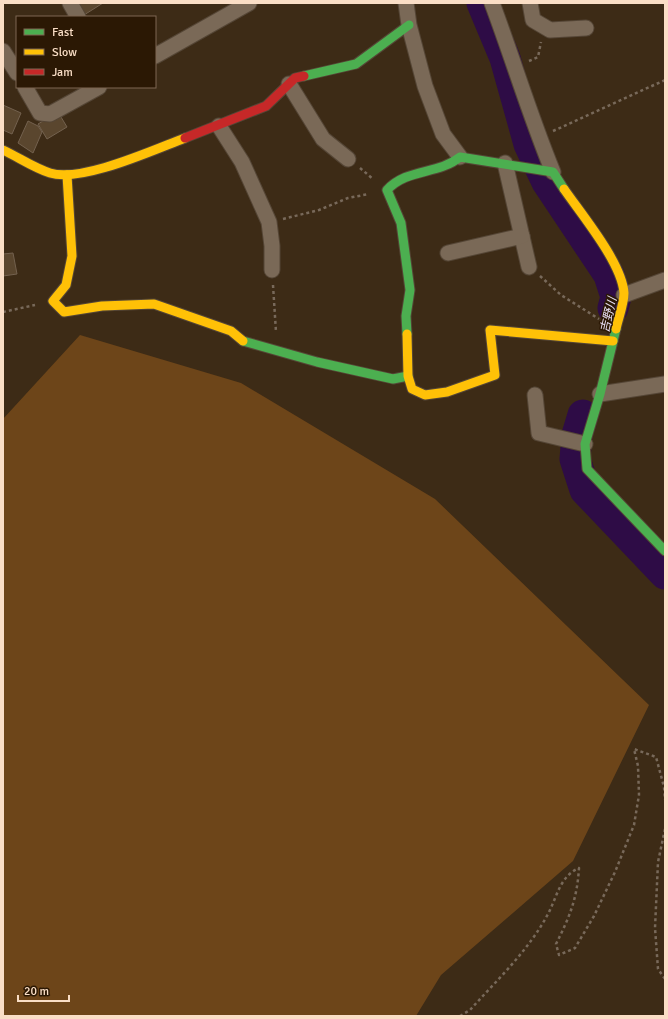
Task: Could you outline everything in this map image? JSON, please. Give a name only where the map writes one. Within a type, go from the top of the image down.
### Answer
[{"type":"street","points":[[70,3],[77,16]]},
{"type":"street","points":[[156,55],[249,3]]},
{"type":"street","points":[[406,3],[409,25],[427,93],[443,134],[460,157]]},
{"type":"street","points":[[492,3],[515,65],[550,172],[614,263],[622,281],[624,295],[600,394],[585,444],[586,469],[665,551]]},
{"type":"street","points":[[530,3],[533,20],[550,30],[586,28]]},
{"type":"street","points":[[3,150],[50,173],[67,176],[102,168],[219,126],[266,106],[295,78],[356,64],[409,25]]},
{"type":"street","points":[[3,51],[16,71]]},
{"type":"street","points":[[289,84],[323,139],[348,159]]},
{"type":"street","points":[[26,88],[40,113],[50,114],[97,88]]},
{"type":"street","points":[[219,126],[242,162],[269,222],[272,246],[272,270]]},
{"type":"street","points":[[550,172],[505,163],[460,157],[448,166],[402,176],[390,187],[401,223],[410,290],[406,316],[408,376],[412,389],[426,395],[447,392],[495,375],[490,330],[613,341]]},
{"type":"street","points":[[505,163],[529,266]]},
{"type":"street","points":[[67,176],[72,256],[66,285],[53,301],[64,312],[102,306],[154,304],[231,331],[245,342],[317,362],[393,378],[408,376]]},
{"type":"street","points":[[448,253],[522,236]]},
{"type":"street","points":[[624,295],[665,280]]},
{"type":"street","points":[[600,394],[665,384]]},
{"type":"street","points":[[535,395],[539,433],[585,444]]},
{"type":"path","points":[[515,65],[538,57],[544,26]]},
{"type":"path","points":[[539,138],[665,80]]},
{"type":"path","points":[[348,159],[373,179],[390,187]]},
{"type":"path","points":[[269,222],[319,210],[348,198],[390,187]]},
{"type":"path","points":[[529,266],[561,295],[604,321],[594,340]]},
{"type":"path","points":[[272,270],[278,351]]},
{"type":"path","points":[[3,312],[53,301]]},
{"type":"path","points":[[460,1016],[470,1010],[525,948],[547,916],[569,872],[579,868],[578,891],[567,921],[556,944],[559,955],[575,948],[594,916],[615,872],[634,825],[639,795],[638,766],[634,749],[656,757],[664,787],[665,800]]},
{"type":"path","points":[[665,829],[658,862],[655,928],[658,969],[665,979]]},
{"type":"shaded area","points":[[80,335],[241,383],[435,499],[649,705],[573,861],[441,975],[416,1016],[3,1016],[3,419]]},
{"type":"building","points":[[77,3],[103,3],[84,15]]},
{"type":"building","points":[[3,105],[21,113],[12,134],[3,130]]},
{"type":"building","points":[[58,112],[67,127],[47,139],[38,124]]},
{"type":"building","points":[[28,121],[38,126],[42,132],[33,153],[18,143]]},
{"type":"building","points":[[13,253],[17,274],[3,276],[3,254]]},
{"type":"waterway","name":"吉野川","points":[[482,3],[505,58],[529,144],[547,182],[609,275],[616,297],[613,308]]},
{"type":"waterway","name":"吉野川","points":[[583,415],[577,435],[575,459],[585,490],[665,574]]},
{"type":"traffic: fast","points":[[304,76],[356,64],[409,25]]},
{"type":"traffic: fast","points":[[407,334],[406,316],[410,290],[401,223],[387,190],[404,178],[442,167],[460,157],[553,172],[564,189]]},
{"type":"traffic: fast","points":[[616,329],[600,394],[585,444],[587,469],[665,551]]},
{"type":"traffic: fast","points":[[243,341],[317,362],[393,379],[408,376]]},
{"type":"traffic: slow","points":[[3,150],[44,171],[63,175],[80,173],[117,164],[185,138]]},
{"type":"traffic: slow","points":[[67,175],[72,256],[66,285],[53,301],[64,312],[102,306],[154,304],[231,331],[243,341]]},
{"type":"traffic: slow","points":[[564,189],[609,254],[622,281],[624,297],[616,329]]},
{"type":"traffic: slow","points":[[407,334],[408,376],[412,389],[425,395],[447,392],[495,375],[490,330],[613,341]]},
{"type":"traffic: jam","points":[[185,138],[266,106],[295,78],[304,76]]}]
